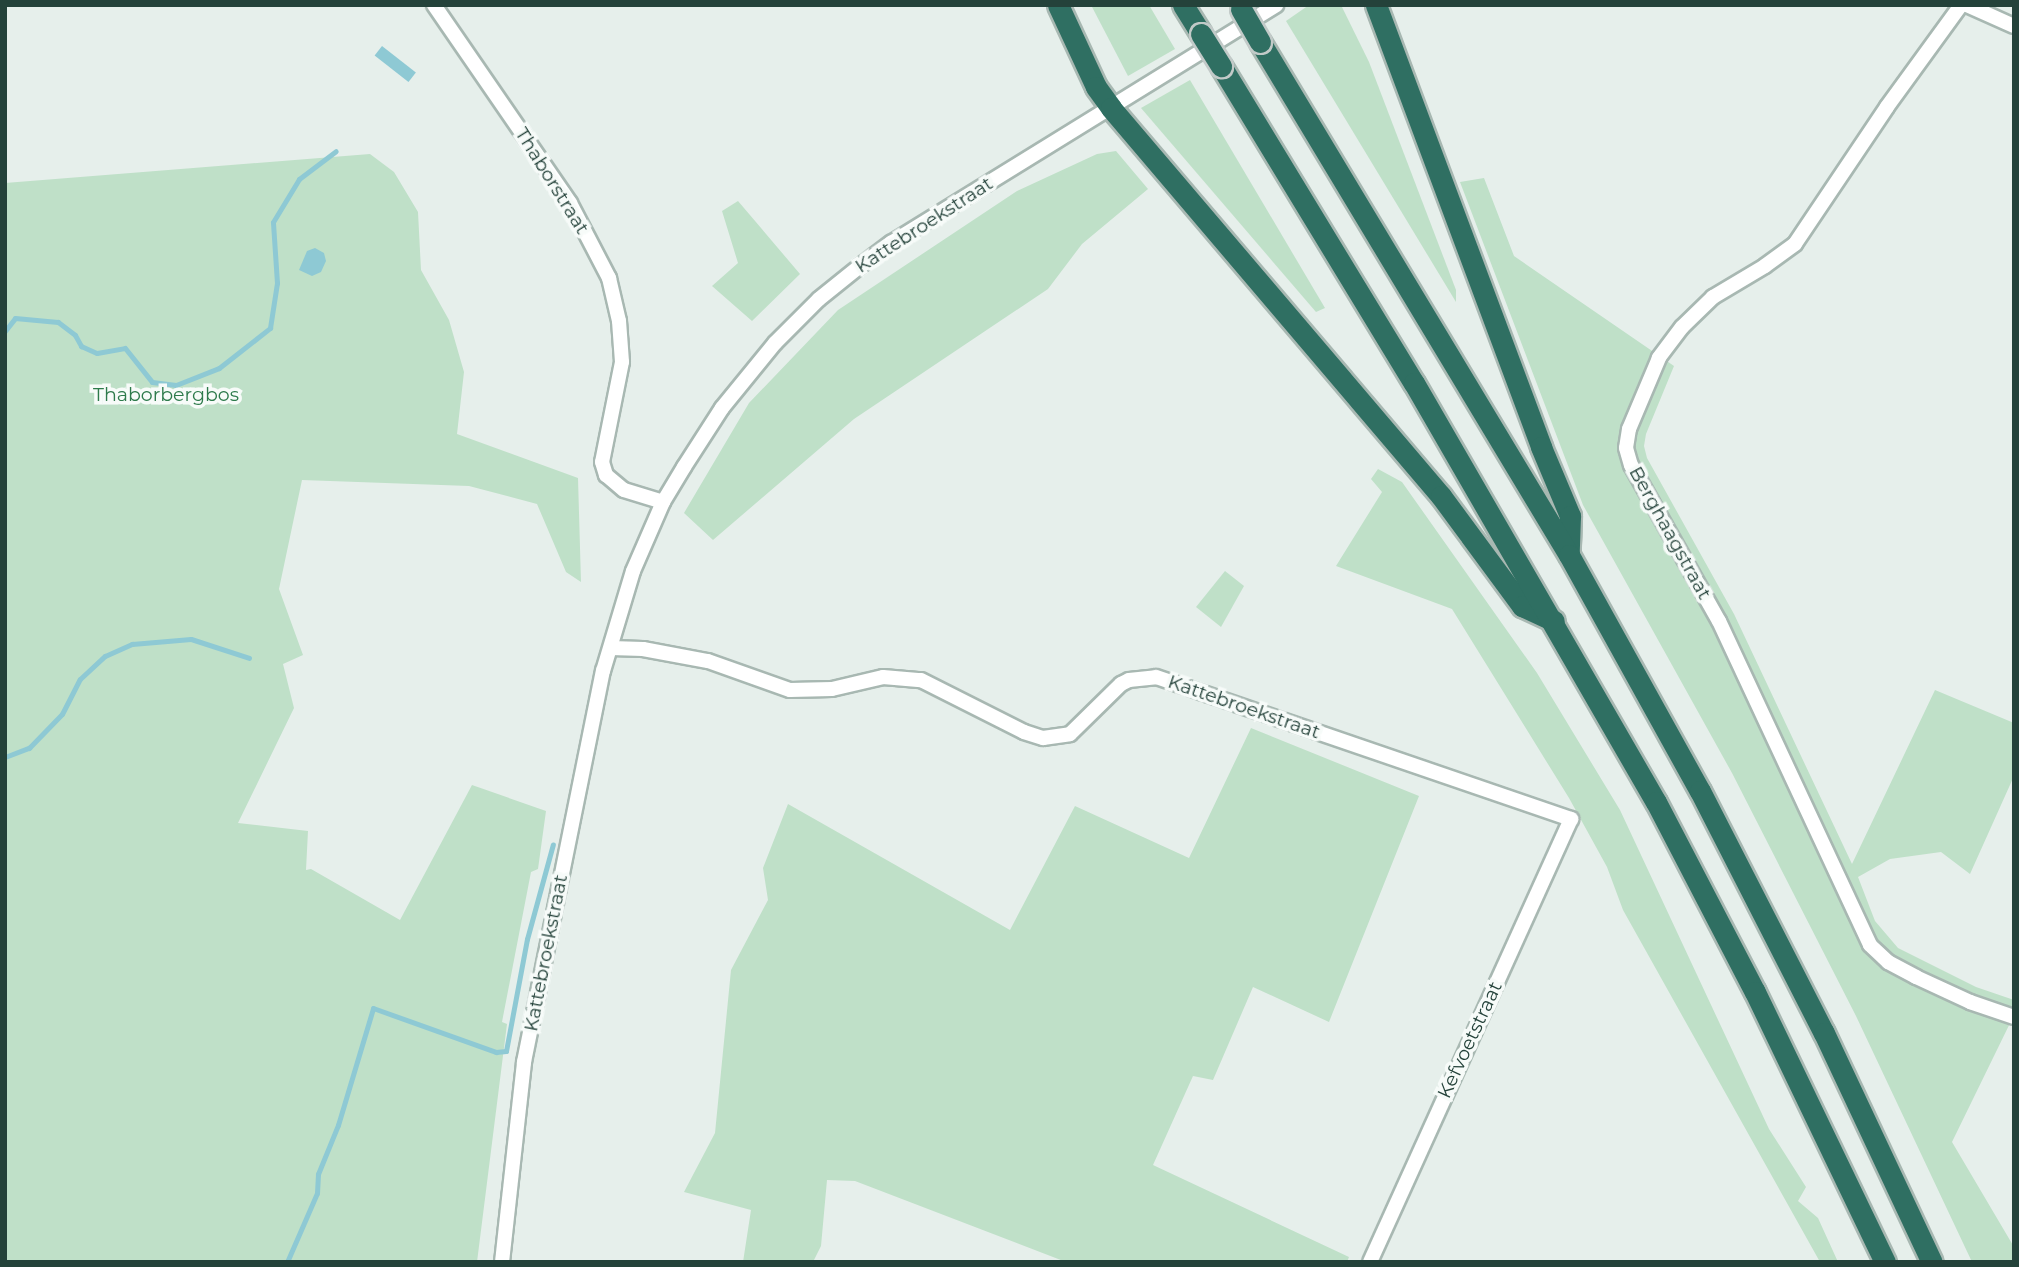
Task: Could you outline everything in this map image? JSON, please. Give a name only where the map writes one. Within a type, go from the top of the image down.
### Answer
[{"type":"highway","points":[[1058,5],[1096,87],[1111,108],[1441,496],[1522,606],[1554,621]]},
{"type":"highway","points":[[1183,5],[1554,621],[1656,802],[1732,947],[1885,1262]]},
{"type":"highway","points":[[1376,5],[1541,447],[1570,516],[1569,555]]},
{"type":"highway","points":[[1240,7],[1569,555],[1762,909],[1932,1262]]},
{"type":"street","name":"Thaborstraat","points":[[434,5],[570,203],[609,278],[619,321],[622,362],[602,462],[606,475],[624,490],[663,502]]},
{"type":"street","name":"Kattebroekstraat","points":[[502,1262],[524,1062],[603,671],[633,571],[663,502],[722,408],[775,343],[819,299],[891,243],[1276,5]]},
{"type":"street","name":"Berghaagstraat","points":[[1961,5],[1887,107],[1795,244],[1765,266],[1713,297],[1682,327],[1659,358],[1629,429],[1626,448],[1631,465],[1719,621],[1870,945],[1888,962],[1916,977],[1970,1002],[2014,1017]]},
{"type":"street","points":[[1967,5],[2014,26]]},
{"type":"street","name":"Kattebroekstraat","points":[[611,648],[643,649],[708,661],[790,690],[832,689],[883,677],[921,680],[1024,732],[1042,738],[1070,734],[1113,690],[1129,680],[1156,677],[1571,819]]},
{"type":"street","name":"Kefvoetstraat","points":[[1370,1262],[1571,819]]},
{"type":"green space","points":[[1091,5],[1149,5],[1175,49],[1128,76]]},
{"type":"green space","points":[[1309,5],[1341,5],[1369,62],[1456,290],[1456,302],[1286,21]]},
{"type":"green space","points":[[1190,80],[1325,308],[1316,312],[1141,108]]},
{"type":"green space","points":[[1116,151],[1148,189],[1082,244],[1048,289],[854,419],[713,540],[684,513],[749,403],[838,310],[1017,191],[1097,154]]},
{"type":"green space","name":"Thaborbergbos","points":[[370,154],[394,172],[418,212],[421,270],[449,320],[464,372],[457,434],[578,478],[581,582],[566,572],[537,504],[469,486],[302,480],[279,589],[303,655],[283,664],[294,708],[238,823],[308,831],[306,870],[311,869],[400,920],[472,785],[546,811],[538,869],[531,872],[502,1022],[507,1024],[477,1262],[5,1262],[5,183]]},
{"type":"green space","points":[[1484,178],[1514,256],[1674,366],[1646,434],[1644,446],[1647,458],[1734,614],[1852,864],[1935,690],[2014,723],[2014,776],[1970,874],[1941,852],[1890,859],[1858,877],[1875,921],[1898,948],[1976,987],[2014,1000],[2014,1015],[1952,1142],[2014,1247],[2014,1262],[1972,1262],[1856,1016],[1732,773],[1583,505],[1460,182]]},
{"type":"green space","points":[[738,201],[800,274],[752,321],[712,286],[738,263],[722,211]]},
{"type":"green space","points":[[1378,469],[1402,482],[1537,673],[1620,810],[1769,1129],[1806,1187],[1798,1201],[1818,1218],[1838,1262],[1820,1262],[1623,910],[1607,867],[1569,798],[1452,609],[1336,566],[1382,492],[1371,479]]},
{"type":"green space","points":[[1225,571],[1244,586],[1221,627],[1196,607]]},
{"type":"green space","points":[[1251,728],[1419,796],[1329,1022],[1253,987],[1213,1080],[1193,1076],[1153,1165],[1349,1257],[1347,1262],[1066,1262],[855,1181],[827,1180],[821,1246],[813,1262],[743,1262],[751,1210],[684,1192],[715,1133],[731,970],[768,900],[763,868],[788,804],[1010,930],[1075,806],[1189,858]]},
{"type":"water","points":[[382,46],[416,72],[408,82],[375,55]]},
{"type":"water","points":[[315,248],[324,253],[326,261],[321,272],[312,276],[299,270],[307,251]]},
{"type":"waterway","points":[[5,331],[15,318],[58,322],[75,335],[81,346],[97,353],[125,348],[152,382],[176,385],[219,368],[270,328],[277,283],[273,222],[299,179],[336,151]]},
{"type":"waterway","points":[[5,757],[29,748],[62,714],[80,679],[105,656],[132,644],[191,639],[249,658]]},
{"type":"waterway","points":[[287,1262],[317,1193],[318,1174],[338,1125],[373,1008],[496,1052],[506,1051],[527,939],[553,844]]}]
